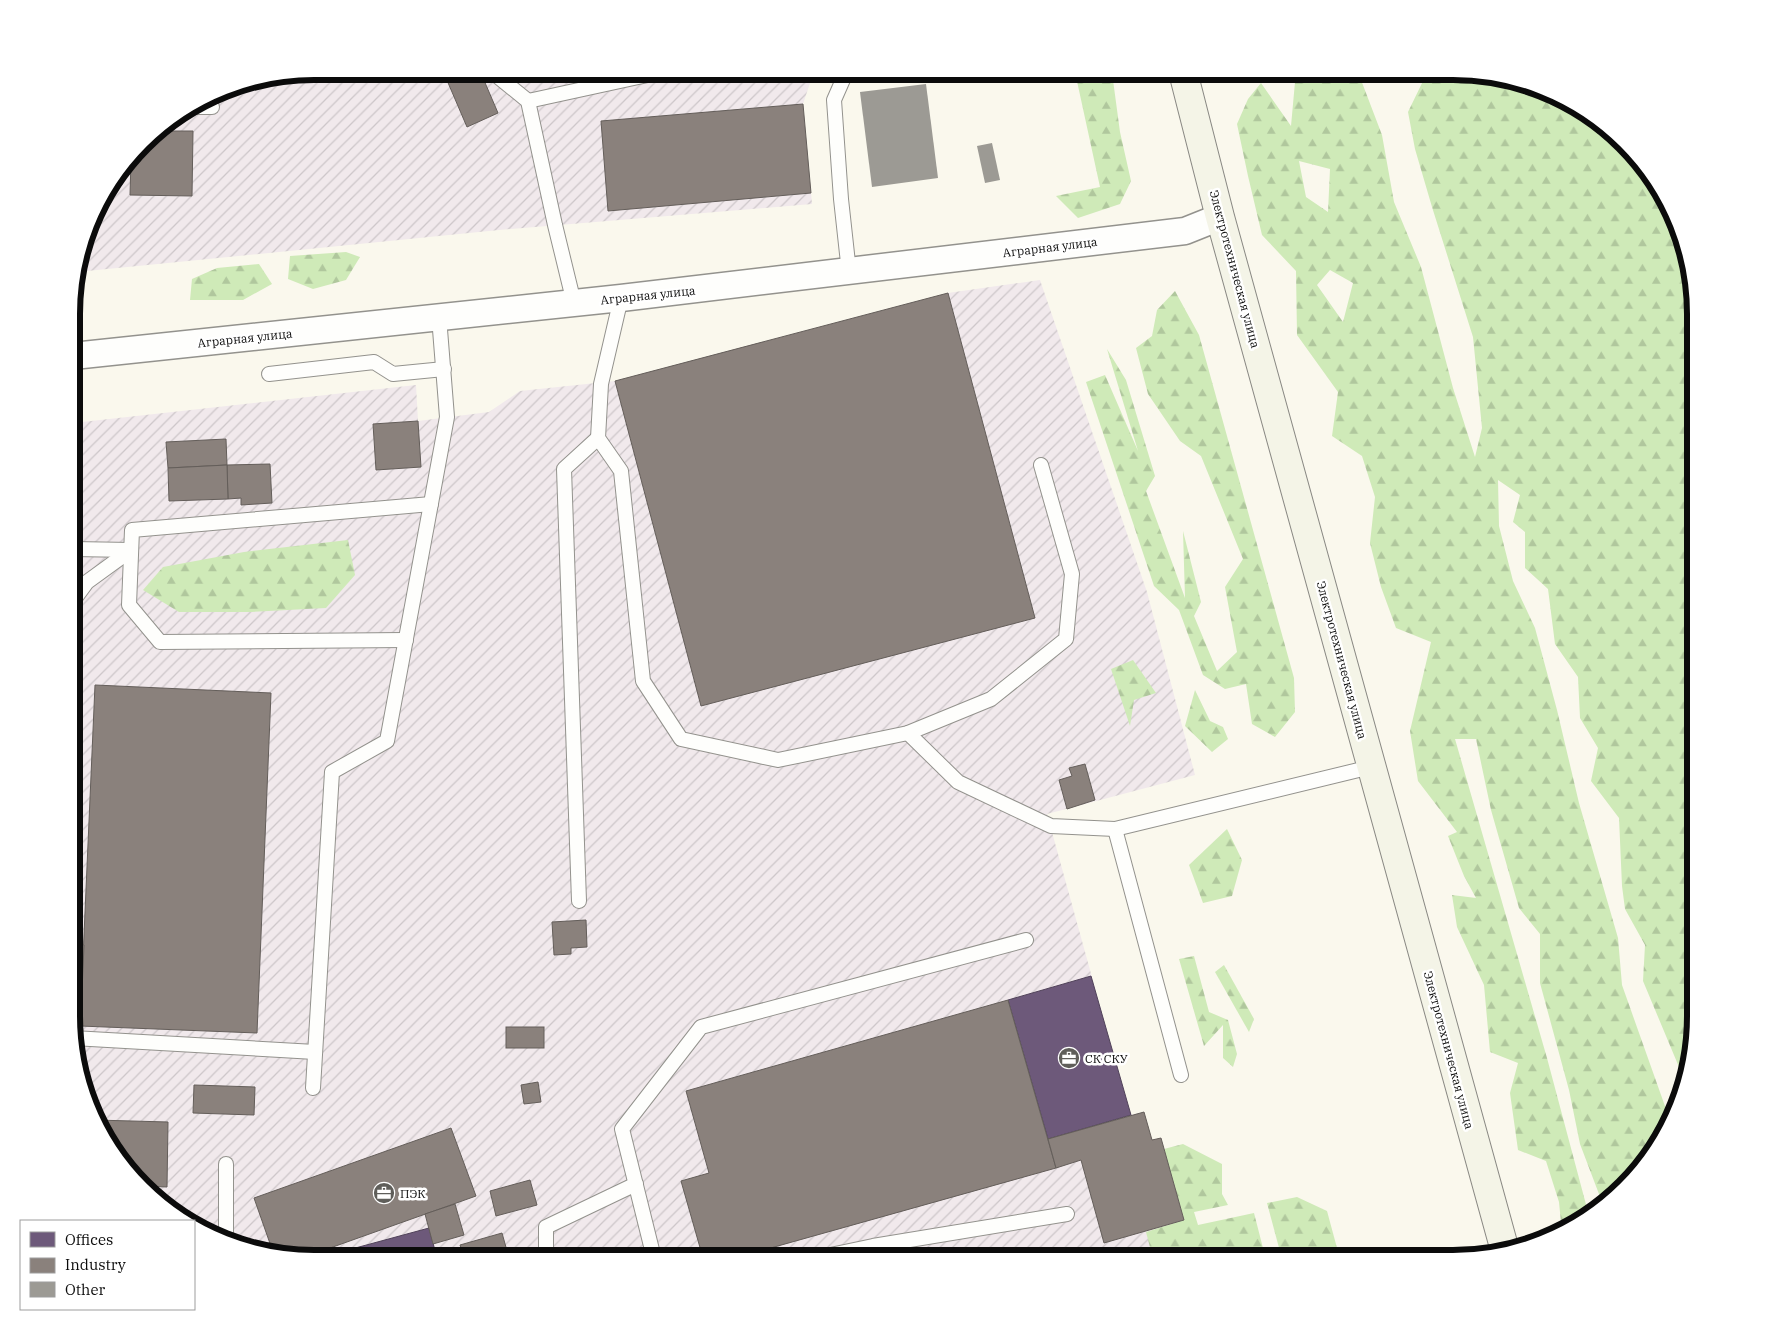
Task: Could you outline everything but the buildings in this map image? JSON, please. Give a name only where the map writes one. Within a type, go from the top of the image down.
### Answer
[{"type":"main road","name":"Электротехническая улица","points":[[1185,80],[1220,216],[1503,1245]]},
{"type":"street","name":"Аграрная улица","points":[[80,355],[621,298],[1185,231],[1220,216]]},
{"type":"lane","points":[[502,80],[528,101],[574,303]]},
{"type":"lane","points":[[528,101],[626,80]]},
{"type":"lane","points":[[842,80],[834,100],[841,199],[849,272]]},
{"type":"lane","points":[[205,107],[212,107]]},
{"type":"lane","points":[[621,298],[601,384],[598,438],[621,471],[643,681],[681,739],[778,760],[908,733],[990,699],[1066,639],[1072,574],[1041,465]]},
{"type":"lane","points":[[313,1088],[332,772],[387,742],[448,417],[440,317]]},
{"type":"lane","points":[[269,374],[374,362],[393,374],[444,369]]},
{"type":"lane","points":[[579,901],[564,469],[598,438]]},
{"type":"lane","points":[[406,640],[160,642],[129,605],[132,530],[431,504]]},
{"type":"lane","points":[[80,549],[131,550]]},
{"type":"lane","points":[[80,592],[87,582],[131,550]]},
{"type":"lane","points":[[908,733],[958,782],[1051,826],[1115,829],[1371,767]]},
{"type":"lane","points":[[1115,829],[1181,1075]]},
{"type":"lane","points":[[652,1250],[622,1129],[701,1027],[1026,940]]},
{"type":"lane","points":[[81,1038],[315,1052]]},
{"type":"lane","points":[[226,1164],[226,1233]]},
{"type":"lane","points":[[546,1250],[546,1227],[636,1184]]},
{"type":"lane","points":[[854,1250],[1067,1214]]},
{"type":"shaded area","points":[[314,80],[811,80],[803,104],[812,204],[499,230],[84,271],[92,239],[104,211],[119,184],[138,160],[172,128],[197,111],[239,92],[268,84]]},
{"type":"shaded area","points":[[1040,280],[1147,592],[1195,775],[1047,814],[1130,1115],[1144,1112],[1152,1140],[1161,1138],[1184,1220],[1161,1227],[1167,1250],[314,1250],[268,1246],[239,1238],[197,1219],[160,1192],[128,1158],[111,1133],[92,1091],[82,1047],[80,1016],[80,422],[416,385],[418,421],[489,412],[520,391],[615,381],[948,293]]},
{"type":"green space","points":[[1077,80],[1113,80],[1120,132],[1131,181],[1120,204],[1078,218],[1056,196],[1100,187]]},
{"type":"green space","points":[[1296,80],[1361,80],[1382,135],[1394,202],[1421,267],[1453,388],[1475,457],[1482,428],[1473,337],[1415,149],[1408,112],[1424,80],[1453,80],[1499,84],[1543,98],[1583,119],[1607,138],[1629,160],[1648,184],[1669,224],[1683,268],[1687,314],[1687,1016],[1685,1047],[1681,1071],[1643,981],[1645,945],[1625,909],[1619,818],[1591,781],[1598,748],[1580,718],[1578,677],[1555,644],[1548,589],[1525,568],[1525,532],[1513,522],[1520,495],[1498,480],[1499,526],[1513,581],[1535,628],[1579,803],[1618,938],[1622,985],[1666,1109],[1663,1119],[1648,1146],[1629,1170],[1600,1198],[1580,1144],[1569,1090],[1540,983],[1540,934],[1519,908],[1491,810],[1476,739],[1455,739],[1547,1058],[1587,1208],[1561,1223],[1559,1202],[1546,1161],[1518,1150],[1510,1093],[1518,1063],[1490,1052],[1484,985],[1457,927],[1452,895],[1476,898],[1464,876],[1448,836],[1457,832],[1418,781],[1410,731],[1431,642],[1396,628],[1381,587],[1370,543],[1375,497],[1362,456],[1332,436],[1338,392],[1297,335],[1296,271],[1262,235],[1237,124],[1248,99],[1261,83],[1291,126]],"holes":[[[1299,161],[1330,169],[1328,212],[1306,197]],[[1330,270],[1353,283],[1343,322],[1317,285]]]},
{"type":"green space","points":[[346,252],[360,257],[346,280],[313,289],[288,279],[290,256]]},
{"type":"green space","points":[[259,264],[272,284],[243,300],[190,300],[192,279],[217,268]]},
{"type":"green space","points":[[1175,291],[1199,335],[1294,678],[1295,712],[1275,737],[1252,724],[1246,684],[1225,689],[1203,675],[1179,610],[1154,586],[1086,382],[1105,375],[1138,451],[1107,349],[1126,380],[1155,476],[1146,491],[1185,598],[1183,531],[1201,602],[1194,616],[1217,671],[1237,652],[1225,587],[1243,559],[1201,456],[1180,441],[1148,394],[1136,348],[1152,336],[1157,310]]},
{"type":"green space","points":[[348,540],[355,575],[326,608],[251,612],[179,612],[143,590],[163,567],[244,552]]},
{"type":"green space","points":[[1133,660],[1156,693],[1134,700],[1130,726],[1111,669]]},
{"type":"green space","points":[[1195,690],[1210,721],[1223,727],[1228,739],[1212,752],[1185,726]]},
{"type":"green space","points":[[1227,829],[1242,860],[1232,896],[1203,903],[1189,865]]},
{"type":"green space","points":[[1194,956],[1209,1012],[1228,1020],[1237,1054],[1233,1067],[1223,1058],[1223,1025],[1204,1046],[1179,959]]},
{"type":"green space","points":[[1224,965],[1254,1019],[1249,1032],[1215,972]]},
{"type":"green space","points":[[1183,1144],[1222,1164],[1222,1194],[1228,1205],[1194,1212],[1198,1225],[1254,1213],[1263,1250],[1151,1250],[1146,1232],[1184,1220],[1164,1149]]},
{"type":"green space","points":[[1297,1197],[1327,1211],[1338,1250],[1280,1250],[1267,1203]]},
{"type":"place","name":"СК СКУ","points":[[1069,1058]]},
{"type":"place","name":"ПЭК","points":[[384,1193]]}]
